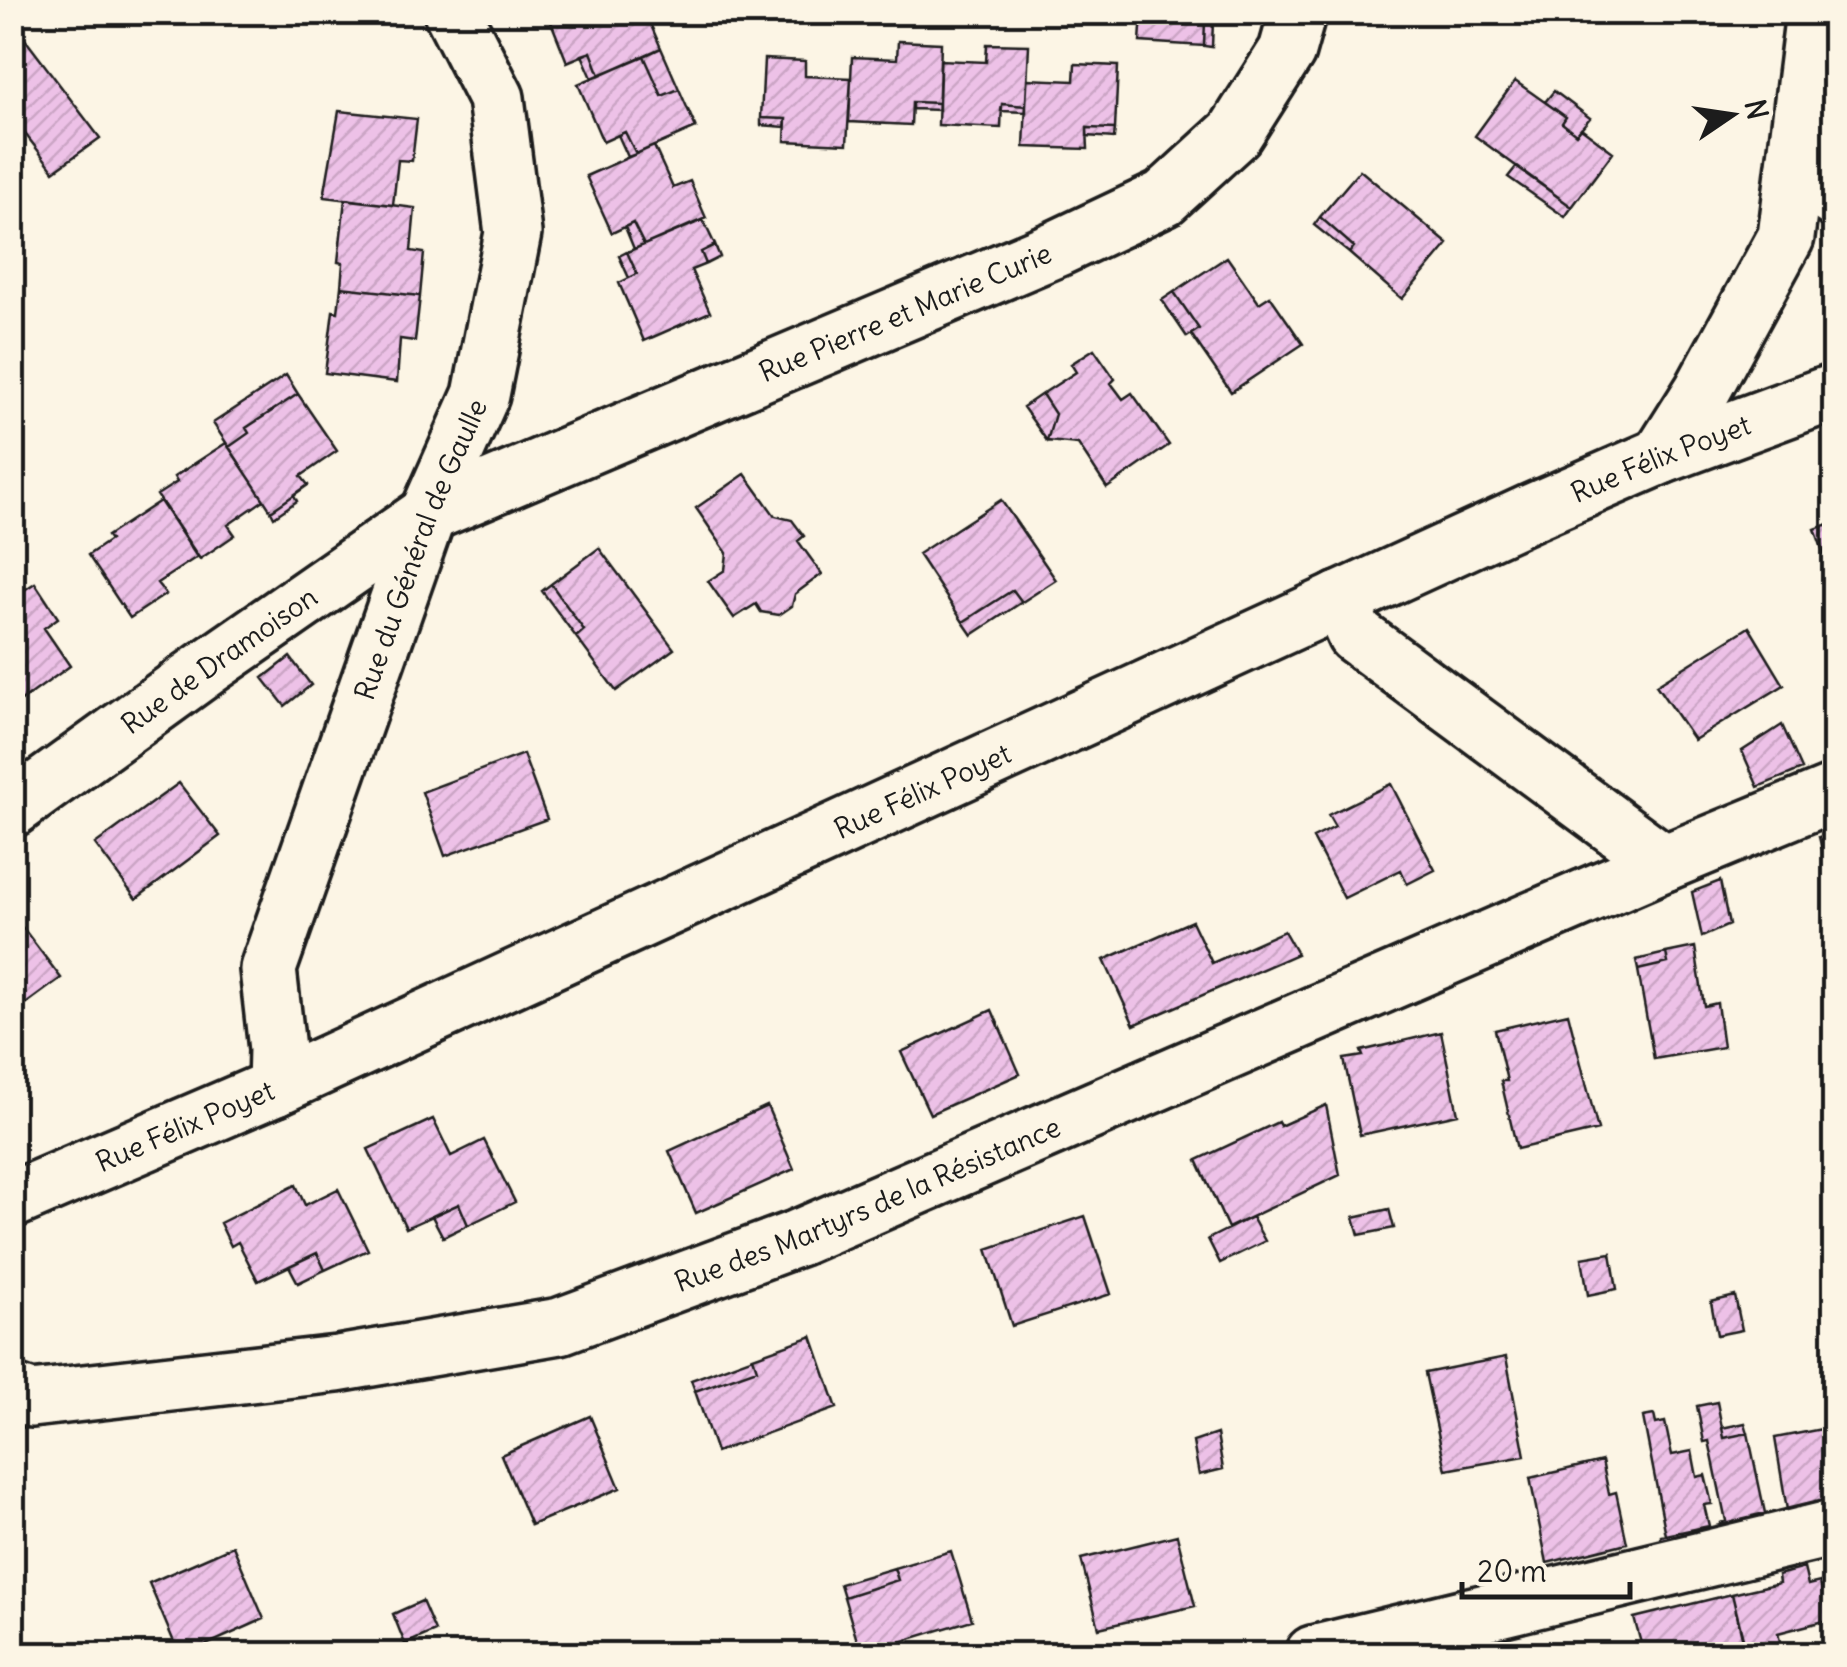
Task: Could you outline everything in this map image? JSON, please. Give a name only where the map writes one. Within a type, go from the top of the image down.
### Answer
[{"type":"street","name":"Rue du Général de Gaulle","points":[[276,1087],[268,969],[428,514],[481,395],[513,233],[496,98],[452,12]]},
{"type":"street","name":"Rue Pierre et Marie Curie","points":[[428,514],[1040,256],[1164,198],[1235,133],[1287,51],[1298,12]]},
{"type":"street","points":[[1661,456],[1702,391],[1786,238],[1814,12]]},
{"type":"street","points":[[1800,138],[1834,199]]},
{"type":"street","name":"Rue Félix Poyet","points":[[12,1200],[276,1087],[1661,456],[1834,392]]},
{"type":"street","name":"Rue de Dramoison","points":[[12,809],[428,514]]},
{"type":"street","points":[[1339,600],[1355,635],[1664,863]]},
{"type":"street","name":"Rue des Martyrs de la Résistance","points":[[22,1396],[337,1364],[560,1326],[798,1238],[1834,792]]},
{"type":"street","points":[[1312,1654],[1834,1528]]},
{"type":"building","points":[[547,12],[625,12],[627,17],[645,12],[661,48],[600,75],[591,52],[567,62]]},
{"type":"building","points":[[1142,12],[1226,12],[1226,21],[1205,21],[1204,46],[1140,42]]},
{"type":"building","points":[[1205,21],[1213,21],[1212,47],[1204,46]]},
{"type":"building","points":[[12,22],[100,138],[54,171],[12,117]]},
{"type":"building","points":[[898,41],[941,43],[939,103],[912,102],[911,125],[849,122],[852,57],[897,59]]},
{"type":"building","points":[[987,44],[1029,45],[1026,106],[1002,104],[1001,128],[938,125],[940,60],[986,62]]},
{"type":"building","points":[[661,48],[679,89],[662,96],[644,56]]},
{"type":"building","points":[[591,52],[600,75],[592,78],[582,55]]},
{"type":"building","points":[[644,56],[662,96],[679,89],[696,128],[636,154],[625,132],[603,142],[578,84]]},
{"type":"building","points":[[764,59],[805,61],[805,76],[851,78],[847,144],[785,141],[786,119],[761,118]]},
{"type":"building","points":[[1075,64],[1118,66],[1115,129],[1087,128],[1088,149],[1024,147],[1027,79],[1074,81]]},
{"type":"building","points":[[1515,81],[1566,117],[1562,123],[1576,134],[1581,128],[1613,152],[1572,207],[1475,136]]},
{"type":"building","points":[[1554,91],[1590,118],[1576,134],[1562,123],[1566,117],[1545,102]]},
{"type":"building","points":[[912,102],[939,103],[939,110],[912,109]]},
{"type":"building","points":[[1002,104],[1026,106],[1026,112],[1001,111]]},
{"type":"building","points":[[339,111],[417,119],[412,161],[398,160],[393,205],[324,197]]},
{"type":"building","points":[[761,118],[786,119],[785,127],[761,125]]},
{"type":"building","points":[[1087,128],[1115,129],[1114,138],[1087,136]]},
{"type":"building","points":[[625,132],[636,154],[628,157],[618,135]]},
{"type":"building","points":[[654,146],[673,188],[690,181],[706,218],[644,245],[633,223],[612,233],[586,176]]},
{"type":"building","points":[[1516,167],[1572,207],[1565,217],[1508,177]]},
{"type":"building","points":[[1360,170],[1448,244],[1402,299],[1349,253],[1354,247],[1320,217]]},
{"type":"building","points":[[345,199],[415,208],[411,251],[424,253],[420,296],[341,287],[343,263],[338,262]]},
{"type":"building","points":[[1320,217],[1354,247],[1349,253],[1314,225]]},
{"type":"building","points":[[703,220],[715,245],[701,252],[706,264],[691,270],[710,312],[644,341],[619,283],[637,274],[627,252]]},
{"type":"building","points":[[633,223],[644,245],[634,249],[625,227]]},
{"type":"building","points":[[715,245],[720,257],[706,264],[701,252]]},
{"type":"building","points":[[627,252],[637,274],[629,278],[619,256]]},
{"type":"building","points":[[1227,257],[1259,303],[1270,296],[1303,344],[1231,392],[1191,334],[1199,329],[1174,292]]},
{"type":"building","points":[[341,287],[420,296],[415,341],[400,339],[397,382],[325,373],[333,311],[338,312]]},
{"type":"building","points":[[1174,292],[1199,329],[1187,337],[1162,300]]},
{"type":"building","points":[[1094,349],[1115,379],[1111,383],[1123,399],[1132,393],[1169,445],[1107,488],[1078,444],[1047,441],[1055,414],[1042,394],[1076,372],[1071,364]]},
{"type":"building","points":[[286,375],[298,394],[246,428],[249,433],[229,447],[213,423]]},
{"type":"building","points":[[298,394],[337,451],[301,476],[308,485],[271,511],[229,447],[249,433],[246,428]]},
{"type":"building","points":[[1042,394],[1055,414],[1047,441],[1023,407]]},
{"type":"building","points":[[226,443],[264,500],[228,525],[235,535],[200,559],[157,495],[177,482],[174,477]]},
{"type":"building","points":[[745,474],[775,516],[792,520],[804,536],[798,541],[822,574],[795,594],[792,606],[779,615],[761,612],[756,604],[734,618],[708,581],[725,570],[727,553],[696,508]]},
{"type":"building","points":[[294,495],[297,501],[274,517],[271,511]]},
{"type":"building","points":[[1001,500],[1056,580],[1022,602],[1013,590],[963,622],[918,554]]},
{"type":"building","points":[[160,501],[197,557],[157,583],[166,594],[130,618],[88,555],[110,540],[107,536]]},
{"type":"building","points":[[1834,522],[1834,582],[1815,529]]},
{"type":"building","points":[[599,548],[674,649],[616,691],[576,637],[584,630],[551,584]]},
{"type":"building","points":[[35,583],[58,618],[44,628],[70,666],[13,707],[12,598]]},
{"type":"building","points":[[551,584],[584,630],[576,637],[542,591]]},
{"type":"building","points":[[1013,590],[1022,602],[972,635],[963,622]]},
{"type":"building","points":[[1749,627],[1784,685],[1694,740],[1656,685]]},
{"type":"building","points":[[290,657],[311,685],[285,706],[263,678]]},
{"type":"building","points":[[1782,725],[1802,769],[1758,787],[1742,751]]},
{"type":"building","points":[[523,754],[547,819],[445,856],[422,792]]},
{"type":"building","points":[[179,783],[220,836],[136,899],[95,844]]},
{"type":"building","points":[[1391,784],[1435,870],[1407,884],[1401,870],[1344,898],[1313,838],[1335,827],[1328,815]]},
{"type":"building","points":[[1834,833],[1834,898],[1819,837]]},
{"type":"building","points":[[1720,881],[1729,925],[1702,937],[1692,892]]},
{"type":"building","points":[[1192,921],[1212,963],[1284,931],[1297,954],[1134,1025],[1104,960]]},
{"type":"building","points":[[23,928],[61,978],[12,1014],[12,935]]},
{"type":"building","points":[[1695,947],[1704,1006],[1717,1003],[1723,1047],[1654,1059],[1638,970],[1668,963],[1666,953]]},
{"type":"building","points":[[1666,953],[1668,963],[1638,970],[1636,960]]},
{"type":"building","points":[[992,1010],[1020,1074],[930,1114],[901,1052]]},
{"type":"building","points":[[1568,1013],[1598,1130],[1517,1149],[1501,1081],[1507,1081],[1495,1030]]},
{"type":"building","points":[[1441,1032],[1458,1114],[1360,1135],[1344,1059],[1363,1056],[1361,1051]]},
{"type":"building","points":[[1326,1105],[1340,1175],[1228,1228],[1197,1160],[1278,1122],[1280,1126]]},
{"type":"building","points":[[767,1106],[794,1169],[696,1213],[669,1151]]},
{"type":"building","points":[[433,1119],[451,1156],[484,1140],[515,1202],[468,1225],[459,1204],[406,1228],[368,1149]]},
{"type":"building","points":[[296,1185],[305,1205],[338,1189],[368,1250],[325,1270],[317,1253],[258,1281],[238,1242],[231,1246],[220,1223]]},
{"type":"building","points":[[459,1204],[468,1225],[443,1237],[432,1216]]},
{"type":"building","points":[[1389,1209],[1394,1228],[1359,1235],[1354,1217]]},
{"type":"building","points":[[1085,1216],[1111,1294],[1012,1326],[987,1249]]},
{"type":"building","points":[[1252,1217],[1265,1241],[1220,1263],[1208,1239]]},
{"type":"building","points":[[317,1253],[325,1270],[298,1283],[289,1266]]},
{"type":"building","points":[[1611,1253],[1617,1289],[1588,1295],[1582,1258]]},
{"type":"building","points":[[1735,1296],[1742,1330],[1717,1335],[1711,1302]]},
{"type":"building","points":[[812,1336],[837,1408],[716,1452],[695,1391],[757,1369],[753,1357]]},
{"type":"building","points":[[753,1357],[757,1369],[695,1391],[691,1380]]},
{"type":"building","points":[[1506,1357],[1525,1456],[1446,1470],[1425,1373]]},
{"type":"building","points":[[1717,1402],[1724,1438],[1748,1433],[1765,1513],[1752,1516],[1754,1525],[1722,1533],[1720,1523],[1726,1521],[1709,1441],[1704,1442],[1697,1406]]},
{"type":"building","points":[[1654,1415],[1656,1424],[1665,1422],[1672,1455],[1692,1451],[1697,1477],[1705,1475],[1712,1504],[1704,1505],[1709,1526],[1666,1535],[1643,1417]]},
{"type":"building","points":[[590,1416],[620,1488],[531,1525],[501,1455]]},
{"type":"building","points":[[1745,1423],[1748,1433],[1724,1438],[1722,1428]]},
{"type":"building","points":[[1832,1427],[1834,1501],[1787,1510],[1775,1438]]},
{"type":"building","points":[[1217,1434],[1223,1469],[1199,1475],[1193,1442]]},
{"type":"building","points":[[1602,1461],[1609,1494],[1616,1492],[1627,1543],[1547,1563],[1530,1478]]},
{"type":"building","points":[[1701,1528],[1703,1541],[1663,1550],[1661,1536]]},
{"type":"building","points":[[1177,1535],[1195,1606],[1099,1628],[1081,1559]]},
{"type":"building","points":[[233,1546],[264,1619],[179,1654],[149,1583]]},
{"type":"building","points":[[951,1551],[972,1620],[861,1654],[844,1597],[898,1580],[894,1568]]},
{"type":"building","points":[[894,1568],[898,1580],[844,1597],[840,1584]]},
{"type":"building","points":[[1804,1568],[1808,1585],[1820,1582],[1828,1620],[1778,1633],[1783,1654],[1747,1654],[1732,1594],[1779,1583],[1778,1575]]},
{"type":"building","points":[[1732,1594],[1743,1641],[1688,1654],[1644,1654],[1634,1618]]},
{"type":"building","points":[[422,1601],[435,1631],[405,1644],[393,1614]]},
{"type":"building","points":[[1528,1643],[1531,1654],[1481,1654]]}]
